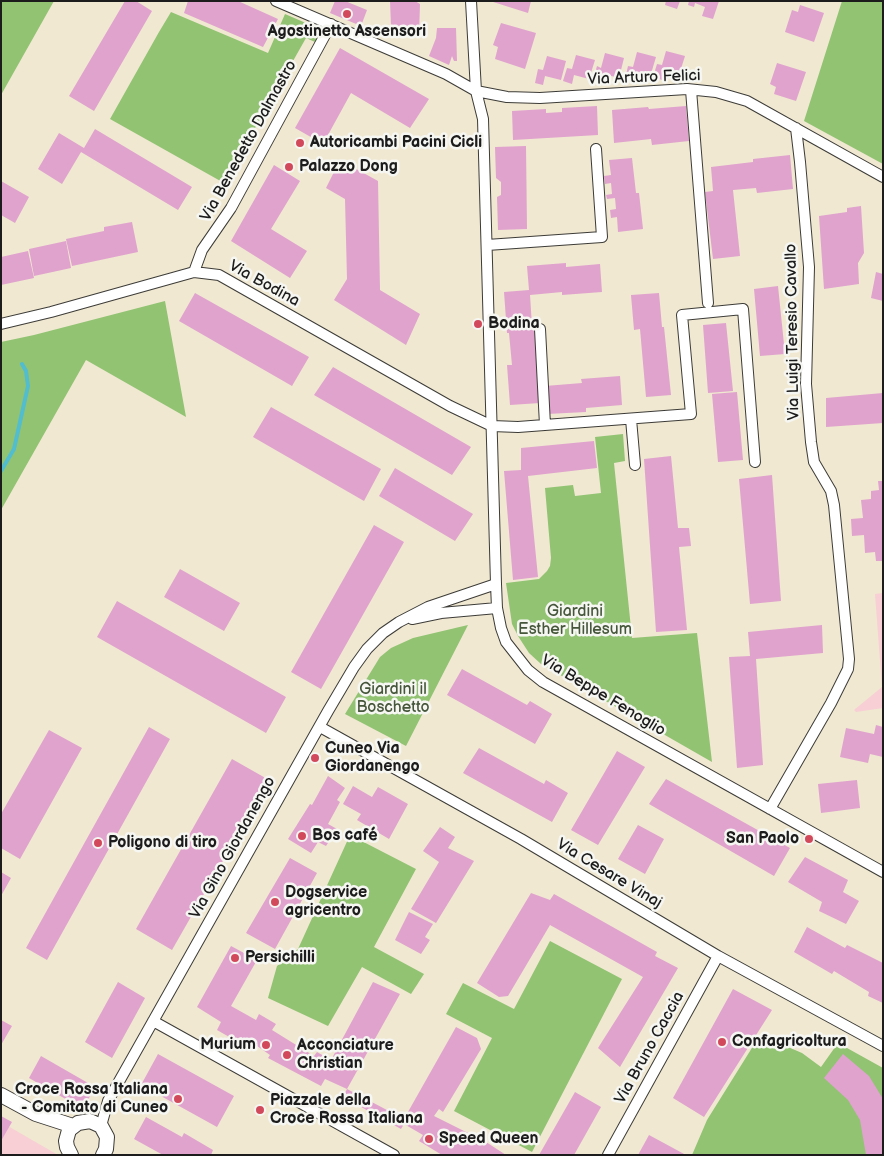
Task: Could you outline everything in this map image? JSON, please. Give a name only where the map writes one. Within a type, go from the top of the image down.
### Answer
[{"type":"main road","points":[[1,1095],[36,1114],[73,1126]]},
{"type":"main road","points":[[36,1114],[52,1127],[68,1148]]},
{"type":"main road","points":[[68,1148],[67,1136],[73,1126],[78,1123],[95,1124],[107,1137],[105,1149],[116,1155]]},
{"type":"street","name":"Via Arturo Felici","points":[[276,1],[446,74],[476,90],[507,96],[540,98],[691,90],[716,92],[747,102],[883,177]]},
{"type":"street","name":"Via Beppe Fenoglio","points":[[471,1],[476,90],[483,119],[497,608],[506,642],[528,670],[543,682],[883,872]]},
{"type":"street","name":"Via Benedetto Dalmastro","points":[[194,272],[202,250],[231,208],[331,24]]},
{"type":"street","points":[[691,90],[708,303]]},
{"type":"street","name":"Via Luigi Teresio Cavallo","points":[[770,809],[831,703],[848,669],[849,659],[834,505],[830,491],[814,462],[811,442],[806,384],[809,267],[796,128]]},
{"type":"street","points":[[487,245],[602,237],[596,149]]},
{"type":"street","name":"Via Bodina","points":[[1,324],[60,310],[194,272],[219,275],[450,406],[492,426]]},
{"type":"street","points":[[492,426],[518,428],[691,414],[682,315],[743,309],[755,462]]},
{"type":"street","points":[[540,330],[545,426]]},
{"type":"street","points":[[631,419],[635,465]]},
{"type":"street","name":"Via Gino Giordanengo","points":[[95,1124],[354,667],[367,649],[383,633],[399,622],[428,607],[496,584]]},
{"type":"street","name":"Via Gino Giordanengo","points":[[399,622],[441,613],[497,608]]},
{"type":"street","name":"Via Cesare Vinaj","points":[[320,727],[521,839],[718,956],[883,1046]]},
{"type":"street","name":"Via Bruno Caccia","points":[[608,1155],[718,956]]},
{"type":"street","points":[[153,1021],[394,1155]]},
{"type":"shaded area","points":[[883,593],[883,708],[856,712],[854,710],[882,687],[875,594]]},
{"type":"shaded area","points":[[1,1122],[58,1155],[1,1155]]},
{"type":"green space","points":[[1,1],[54,1],[1,95]]},
{"type":"green space","points":[[842,1],[883,1],[883,164],[804,121]]},
{"type":"green space","points":[[171,12],[268,53],[285,14],[322,30],[315,42],[306,38],[224,183],[110,119]]},
{"type":"green space","points":[[165,301],[186,417],[86,360],[1,510],[1,342]]},
{"type":"green space","name":"Giardini Esther Hillesum","points":[[623,434],[625,461],[614,463],[632,638],[697,633],[712,762],[541,664],[529,653],[512,624],[506,583],[539,579],[550,566],[551,558],[545,488],[573,485],[575,496],[601,493],[595,437]]},
{"type":"green space","name":"Giardini il Boschetto","points":[[468,625],[406,746],[345,714],[380,657],[391,648],[413,638]]},
{"type":"green space","points":[[350,835],[416,869],[374,947],[424,974],[411,994],[362,967],[328,1026],[268,998],[277,966],[298,949]]},
{"type":"green space","points":[[550,941],[622,979],[532,1152],[454,1111],[492,1038],[446,1014],[463,983],[514,1009]]},
{"type":"green space","points":[[760,1035],[802,1053],[821,1067],[838,1043],[883,1068],[883,1155],[692,1155],[707,1120]]},
{"type":"building","points":[[125,1],[136,1],[152,11],[94,111],[69,96]]},
{"type":"building","points":[[188,1],[238,1],[278,19],[263,47],[184,13]]},
{"type":"building","points":[[335,1],[345,1],[367,10],[361,26],[330,13]]},
{"type":"building","points":[[390,1],[415,1],[420,4],[419,35],[407,36],[391,26]]},
{"type":"building","points":[[490,1],[531,1],[528,13]]},
{"type":"building","points":[[666,1],[680,1],[677,9],[665,5]]},
{"type":"building","points":[[689,1],[719,1],[713,19],[702,16],[705,7],[695,3],[694,7],[688,5]]},
{"type":"building","points":[[800,5],[824,13],[814,42],[785,32],[792,10],[798,12]]},
{"type":"building","points":[[501,23],[536,33],[525,69],[495,59],[498,47],[493,45]]},
{"type":"building","points":[[437,28],[456,28],[457,61],[454,61],[452,56],[449,65],[429,56],[436,38]]},
{"type":"building","points":[[340,48],[429,99],[410,128],[351,93],[323,144],[295,128]]},
{"type":"building","points":[[666,51],[685,56],[679,75],[664,71],[662,80],[653,77],[657,64],[662,65]]},
{"type":"building","points":[[637,52],[656,57],[650,77],[635,73],[633,81],[625,79],[628,66],[633,67]]},
{"type":"building","points":[[605,53],[624,58],[619,78],[604,74],[601,82],[593,80],[597,66],[601,68]]},
{"type":"building","points":[[576,55],[595,60],[589,79],[574,75],[572,84],[563,81],[567,68],[572,69]]},
{"type":"building","points":[[547,56],[566,61],[561,80],[545,76],[543,85],[535,83],[538,69],[543,70]]},
{"type":"building","points":[[777,63],[806,72],[796,101],[774,94],[776,87],[770,84]]},
{"type":"building","points":[[597,106],[598,135],[513,140],[512,111],[546,109],[546,113],[562,112],[562,108]]},
{"type":"building","points":[[686,106],[689,141],[652,145],[651,139],[614,143],[612,110]]},
{"type":"building","points":[[95,129],[192,187],[178,210],[81,152],[62,184],[38,169],[59,133],[84,148]]},
{"type":"building","points":[[526,146],[527,229],[498,230],[497,197],[501,195],[501,182],[496,178],[495,147]]},
{"type":"building","points":[[790,155],[793,189],[757,193],[756,188],[733,190],[740,256],[713,259],[705,192],[713,191],[711,167],[753,162],[753,159]]},
{"type":"building","points":[[632,158],[636,193],[639,193],[643,229],[618,232],[617,217],[611,218],[610,210],[616,209],[615,198],[607,199],[606,195],[612,194],[611,183],[605,184],[604,176],[611,175],[609,160]]},
{"type":"building","points":[[340,160],[378,181],[380,290],[420,314],[406,345],[334,300],[347,279],[345,199],[326,188]]},
{"type":"building","points":[[274,165],[300,181],[271,229],[307,251],[290,278],[231,241]]},
{"type":"building","points":[[1,181],[29,197],[15,223],[1,215]]},
{"type":"building","points":[[861,206],[864,253],[858,263],[859,284],[824,289],[819,216],[847,212],[847,208]]},
{"type":"building","points":[[132,222],[138,252],[72,266],[66,239],[104,231],[104,227]]},
{"type":"building","points":[[66,241],[71,268],[34,276],[29,249]]},
{"type":"building","points":[[28,251],[34,278],[1,285],[1,257]]},
{"type":"building","points":[[566,263],[566,267],[600,264],[602,292],[562,295],[562,292],[530,295],[532,326],[538,325],[540,403],[510,405],[507,365],[512,365],[504,292],[529,290],[527,266]]},
{"type":"building","points":[[876,272],[883,274],[883,301],[871,298]]},
{"type":"building","points":[[778,286],[785,354],[760,356],[754,289]]},
{"type":"building","points":[[195,293],[309,357],[292,386],[179,321]]},
{"type":"building","points":[[659,293],[671,395],[646,397],[640,329],[634,330],[631,295]]},
{"type":"building","points":[[726,323],[733,391],[708,393],[703,325]]},
{"type":"building","points":[[333,367],[471,447],[452,475],[314,395]]},
{"type":"building","points":[[620,376],[622,405],[586,408],[586,412],[547,414],[545,386],[582,383],[581,379]]},
{"type":"building","points":[[737,392],[743,460],[718,462],[712,394]]},
{"type":"building","points":[[883,393],[883,423],[826,427],[826,398]]},
{"type":"building","points":[[271,407],[381,469],[364,501],[253,437]]},
{"type":"building","points":[[594,441],[597,468],[528,476],[538,577],[513,580],[504,471],[521,470],[521,448]]},
{"type":"building","points":[[671,456],[678,528],[689,528],[691,546],[679,547],[687,630],[656,632],[644,459]]},
{"type":"building","points":[[395,468],[473,514],[455,541],[379,496]]},
{"type":"building","points":[[772,475],[781,601],[750,604],[739,479]]},
{"type":"building","points":[[878,481],[883,481],[883,561],[876,561],[875,552],[865,553],[864,535],[852,536],[851,519],[863,518],[861,500],[871,499],[871,491],[879,490]]},
{"type":"building","points":[[374,525],[404,542],[321,689],[291,672]]},
{"type":"building","points":[[180,569],[240,603],[224,631],[164,597]]},
{"type":"building","points":[[117,601],[286,697],[266,733],[97,637]]},
{"type":"building","points":[[822,625],[823,653],[756,659],[763,765],[737,768],[729,657],[750,656],[748,632]]},
{"type":"building","points":[[462,669],[527,705],[530,701],[552,714],[535,744],[447,695]]},
{"type":"building","points":[[876,725],[883,727],[883,757],[870,754],[868,763],[840,757],[846,728],[874,734]]},
{"type":"building","name":"Poligono di tiro","points":[[149,727],[170,739],[47,960],[26,948]]},
{"type":"building","points":[[49,730],[82,748],[20,859],[1,848],[1,814]]},
{"type":"building","points":[[479,748],[544,784],[546,780],[568,793],[552,822],[463,773]]},
{"type":"building","points":[[617,751],[645,767],[598,845],[571,830]]},
{"type":"building","points":[[232,759],[269,780],[172,950],[136,929]]},
{"type":"building","points":[[328,776],[345,788],[337,800],[340,802],[328,824],[337,829],[326,846],[318,842],[311,853],[288,839],[310,804],[312,805]]},
{"type":"building","points":[[666,779],[790,848],[774,876],[649,804]]},
{"type":"building","points":[[857,780],[860,808],[821,813],[818,784]]},
{"type":"building","points":[[353,786],[372,797],[378,787],[408,804],[389,839],[357,820],[361,814],[343,804]]},
{"type":"building","points":[[638,825],[664,839],[645,874],[618,859]]},
{"type":"building","points":[[440,827],[455,837],[448,848],[474,861],[436,923],[411,909],[439,862],[423,851]]},
{"type":"building","points":[[805,857],[848,880],[843,892],[859,901],[846,924],[819,911],[822,902],[788,882]]},
{"type":"building","points":[[290,858],[317,873],[275,949],[246,933]]},
{"type":"building","points":[[1,872],[11,878],[1,896]]},
{"type":"building","points":[[531,893],[550,900],[554,894],[657,952],[655,956],[678,968],[620,1067],[598,1048],[643,977],[550,925],[508,996],[499,997],[477,983]]},
{"type":"building","points":[[409,912],[433,924],[425,937],[430,940],[421,954],[395,940]]},
{"type":"building","points":[[807,927],[845,948],[847,945],[883,963],[883,1003],[868,996],[869,992],[834,971],[832,974],[794,952]]},
{"type":"building","points":[[231,946],[257,960],[231,1006],[256,1020],[259,1014],[276,1024],[272,1030],[314,1056],[317,1052],[331,1060],[373,982],[400,994],[347,1089],[325,1079],[321,1086],[268,1058],[270,1055],[257,1046],[255,1050],[248,1047],[251,1044],[241,1037],[238,1042],[217,1030],[221,1022],[197,1007]]},
{"type":"building","points":[[118,982],[145,998],[112,1058],[85,1042]]},
{"type":"building","points":[[733,989],[772,1010],[704,1117],[673,1098]]},
{"type":"building","points":[[1,1020],[12,1026],[1,1045]]},
{"type":"building","points":[[456,1027],[477,1038],[481,1049],[443,1112],[439,1109],[434,1116],[486,1142],[506,1155],[442,1155],[419,1141],[423,1135],[404,1124],[401,1129],[343,1097],[347,1089],[404,1119]]},
{"type":"building","points":[[158,1054],[234,1096],[217,1127],[141,1085]]},
{"type":"building","points":[[843,1054],[869,1076],[883,1099],[883,1155],[866,1155],[860,1120],[848,1100],[824,1078]]},
{"type":"building","points":[[41,1056],[95,1087],[83,1109],[29,1078]]},
{"type":"building","points":[[575,1092],[601,1107],[574,1155],[539,1155]]},
{"type":"building","points":[[1,1116],[12,1122],[1,1141]]},
{"type":"building","points":[[146,1117],[182,1137],[184,1133],[213,1150],[211,1155],[163,1155],[134,1139]]},
{"type":"building","points":[[649,1135],[686,1155],[638,1155]]},
{"type":"waterway","points":[[1,471],[14,449],[28,386],[26,371],[22,364]]},
{"type":"place","name":"Agostinetto Ascensori","points":[[347,14]]},
{"type":"place","name":"Autoricambi Pacini Cicli","points":[[300,143]]},
{"type":"place","name":"Palazzo Dong","points":[[289,167]]},
{"type":"place","name":"Bodina","points":[[478,324]]},
{"type":"place","name":"Cuneo Via Giordanengo","points":[[315,758]]},
{"type":"place","name":"Bos café","points":[[302,836]]},
{"type":"place","name":"San Paolo","points":[[809,839]]},
{"type":"place","name":"Poligono di tiro","points":[[98,843]]},
{"type":"place","name":"Dogservice agricentro","points":[[275,902]]},
{"type":"place","name":"Persichilli","points":[[235,958]]},
{"type":"place","name":"Confagricoltura","points":[[722,1042]]},
{"type":"place","name":"Murium","points":[[266,1045]]},
{"type":"place","name":"Acconciature Christian","points":[[287,1055]]},
{"type":"place","name":"Croce Rossa Italiana - Comitato di Cuneo","points":[[178,1099]]},
{"type":"place","name":"Piazzale della Croce Rossa Italiana","points":[[260,1110]]},
{"type":"place","name":"Speed Queen","points":[[429,1139]]}]
